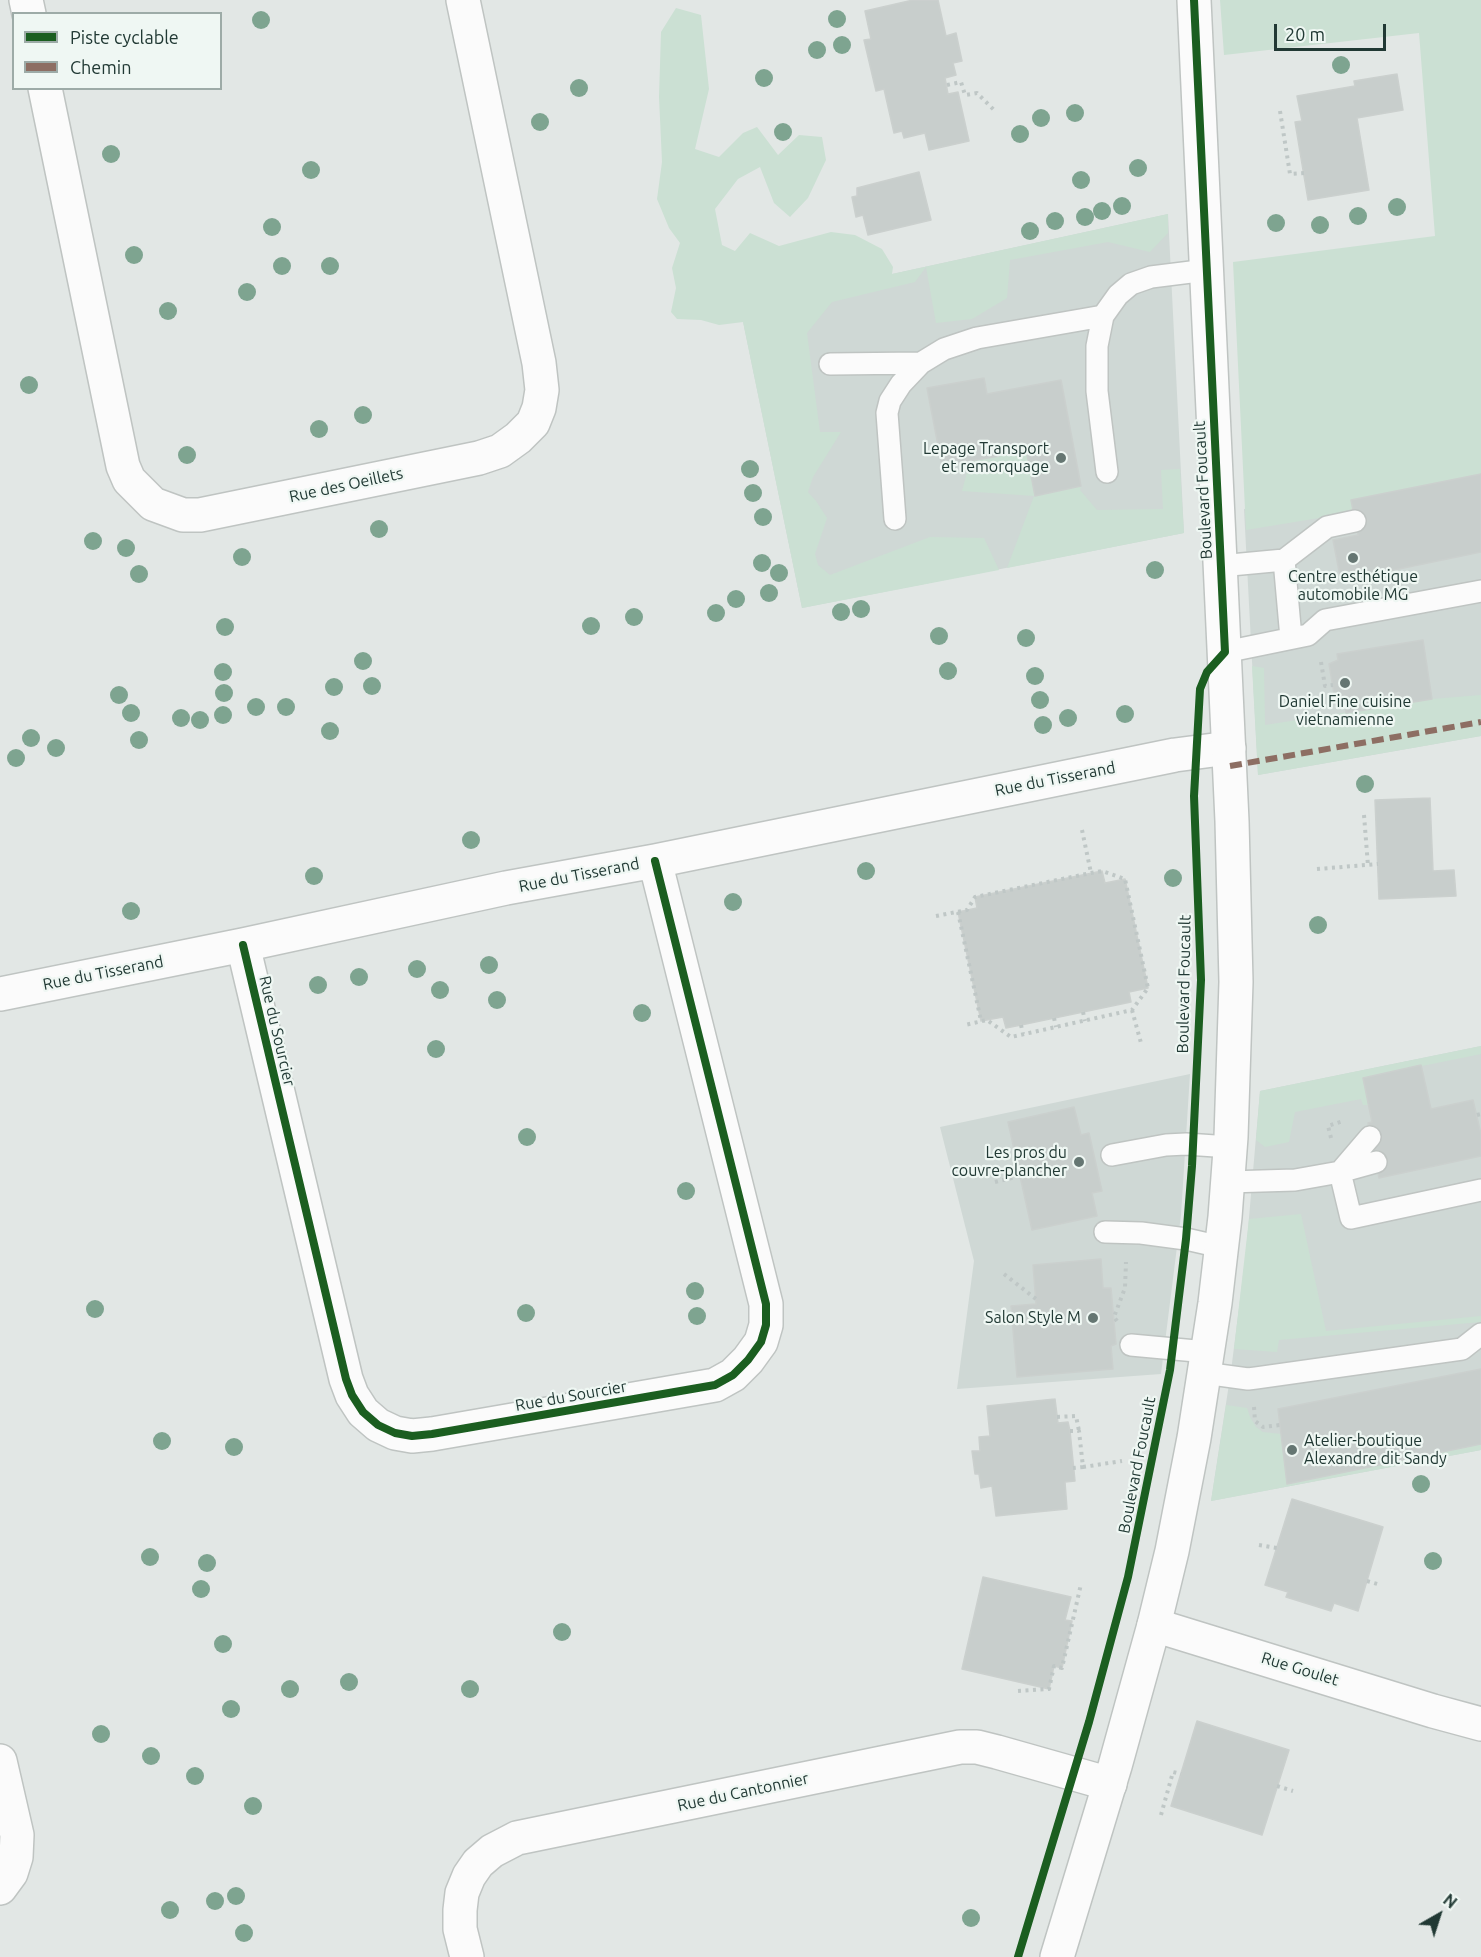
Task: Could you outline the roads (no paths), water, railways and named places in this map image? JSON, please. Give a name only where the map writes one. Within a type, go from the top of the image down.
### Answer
[{"type":"street","name":"Rue des Oeillets","points":[[45,90],[123,466],[129,480],[153,504],[183,515],[200,515],[479,458],[500,451],[533,423],[540,408],[542,390],[539,363],[463,0]]},
{"type":"street","name":"Boulevard Foucault","points":[[1057,1957],[1110,1785],[1154,1625],[1183,1497],[1206,1363],[1228,1182],[1236,982],[1225,652],[1194,0]]},
{"type":"street","name":"Rue du Tisserand","points":[[0,994],[243,945],[506,888],[655,861],[1175,755],[1229,748]]},
{"type":"street","name":"Rue du Sourcier","points":[[243,945],[346,1379],[352,1395],[363,1412],[378,1425],[395,1433],[412,1436],[715,1385],[733,1375],[761,1342],[766,1325],[766,1304],[655,861]]},
{"type":"street","name":"Rue Goulet","points":[[1154,1625],[1481,1724]]},
{"type":"street","name":"Rue du Cantonnier","points":[[467,1957],[460,1929],[460,1910],[462,1893],[469,1876],[478,1863],[492,1851],[517,1838],[960,1747],[976,1747],[997,1752],[1110,1785]]},
{"type":"street","points":[[0,1761],[17,1834],[16,1857],[11,1873],[0,1888]]},
{"type":"lane","points":[[1107,472],[1096,391],[1097,346],[1103,316],[1118,295],[1131,284],[1151,277],[1207,270]]},
{"type":"lane","points":[[895,519],[887,413],[890,401],[901,384],[921,363],[944,349],[977,338],[1103,316]]},
{"type":"lane","points":[[830,364],[921,363]]},
{"type":"lane","points":[[1220,566],[1284,560],[1327,527],[1355,521]]},
{"type":"lane","points":[[1284,560],[1291,638]]},
{"type":"lane","points":[[1225,652],[1308,634],[1325,620],[1481,591]]},
{"type":"lane","points":[[1340,1172],[1371,1137]]},
{"type":"lane","points":[[1112,1155],[1166,1145],[1230,1147]]},
{"type":"lane","points":[[1228,1182],[1295,1180],[1340,1172],[1376,1162]]},
{"type":"lane","points":[[1340,1172],[1351,1218],[1481,1190]]},
{"type":"lane","points":[[1105,1232],[1186,1239],[1221,1247]]},
{"type":"lane","points":[[1131,1345],[1206,1363],[1248,1379],[1462,1349],[1481,1334]]},
{"type":"place","name":"Lepage Transport et remorquage","points":[[1061,458]]},
{"type":"place","name":"Centre esthétique automobile MG","points":[[1353,558]]},
{"type":"place","name":"Daniel Fine cuisine vietnamienne","points":[[1345,683]]},
{"type":"place","name":"Les pros du couvre-plancher","points":[[1079,1162]]},
{"type":"place","name":"Salon Style M","points":[[1093,1318]]},
{"type":"place","name":"Atelier-boutique Alexandre dit Sandy","points":[[1292,1450]]}]
